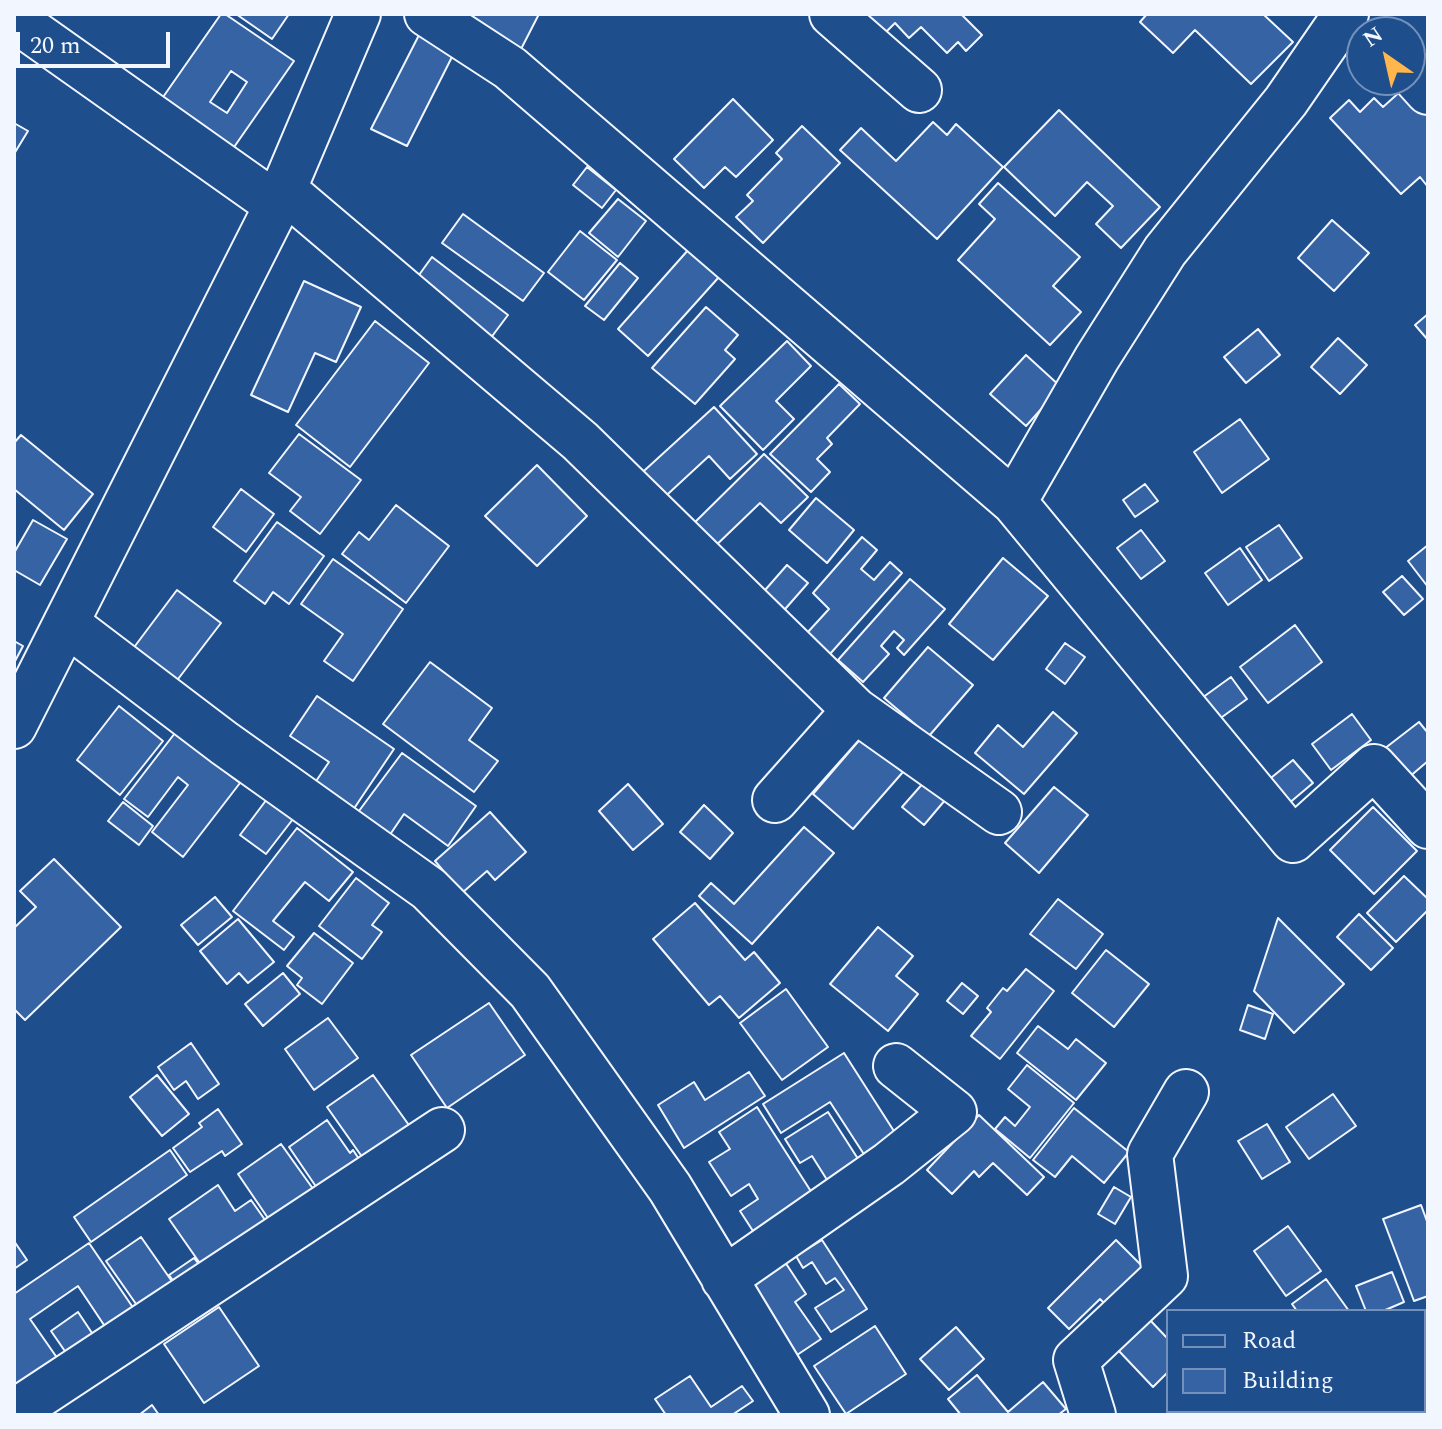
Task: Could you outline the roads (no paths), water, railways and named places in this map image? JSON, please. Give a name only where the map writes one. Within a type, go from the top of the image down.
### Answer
[{"type":"street","points":[[14,726],[280,197],[358,14]]},
{"type":"street","points":[[427,14],[510,68],[1014,502],[1293,840],[1374,767],[1428,826]]},
{"type":"street","points":[[832,14],[919,90]]},
{"type":"street","points":[[1014,502],[1097,358],[1165,251],[1286,101],[1346,14]]},
{"type":"street","points":[[14,19],[280,197],[580,441],[855,710],[999,812]]},
{"type":"street","points":[[66,623],[224,743],[429,889],[530,991],[670,1188],[807,1415]]},
{"type":"street","points":[[775,800],[855,710]]},
{"type":"street","points":[[724,1279],[889,1164],[954,1112],[896,1066]]},
{"type":"street","points":[[1093,1415],[1076,1360],[1161,1300],[1165,1276],[1150,1154],[1186,1092]]},
{"type":"street","points":[[14,1412],[442,1130]]}]
